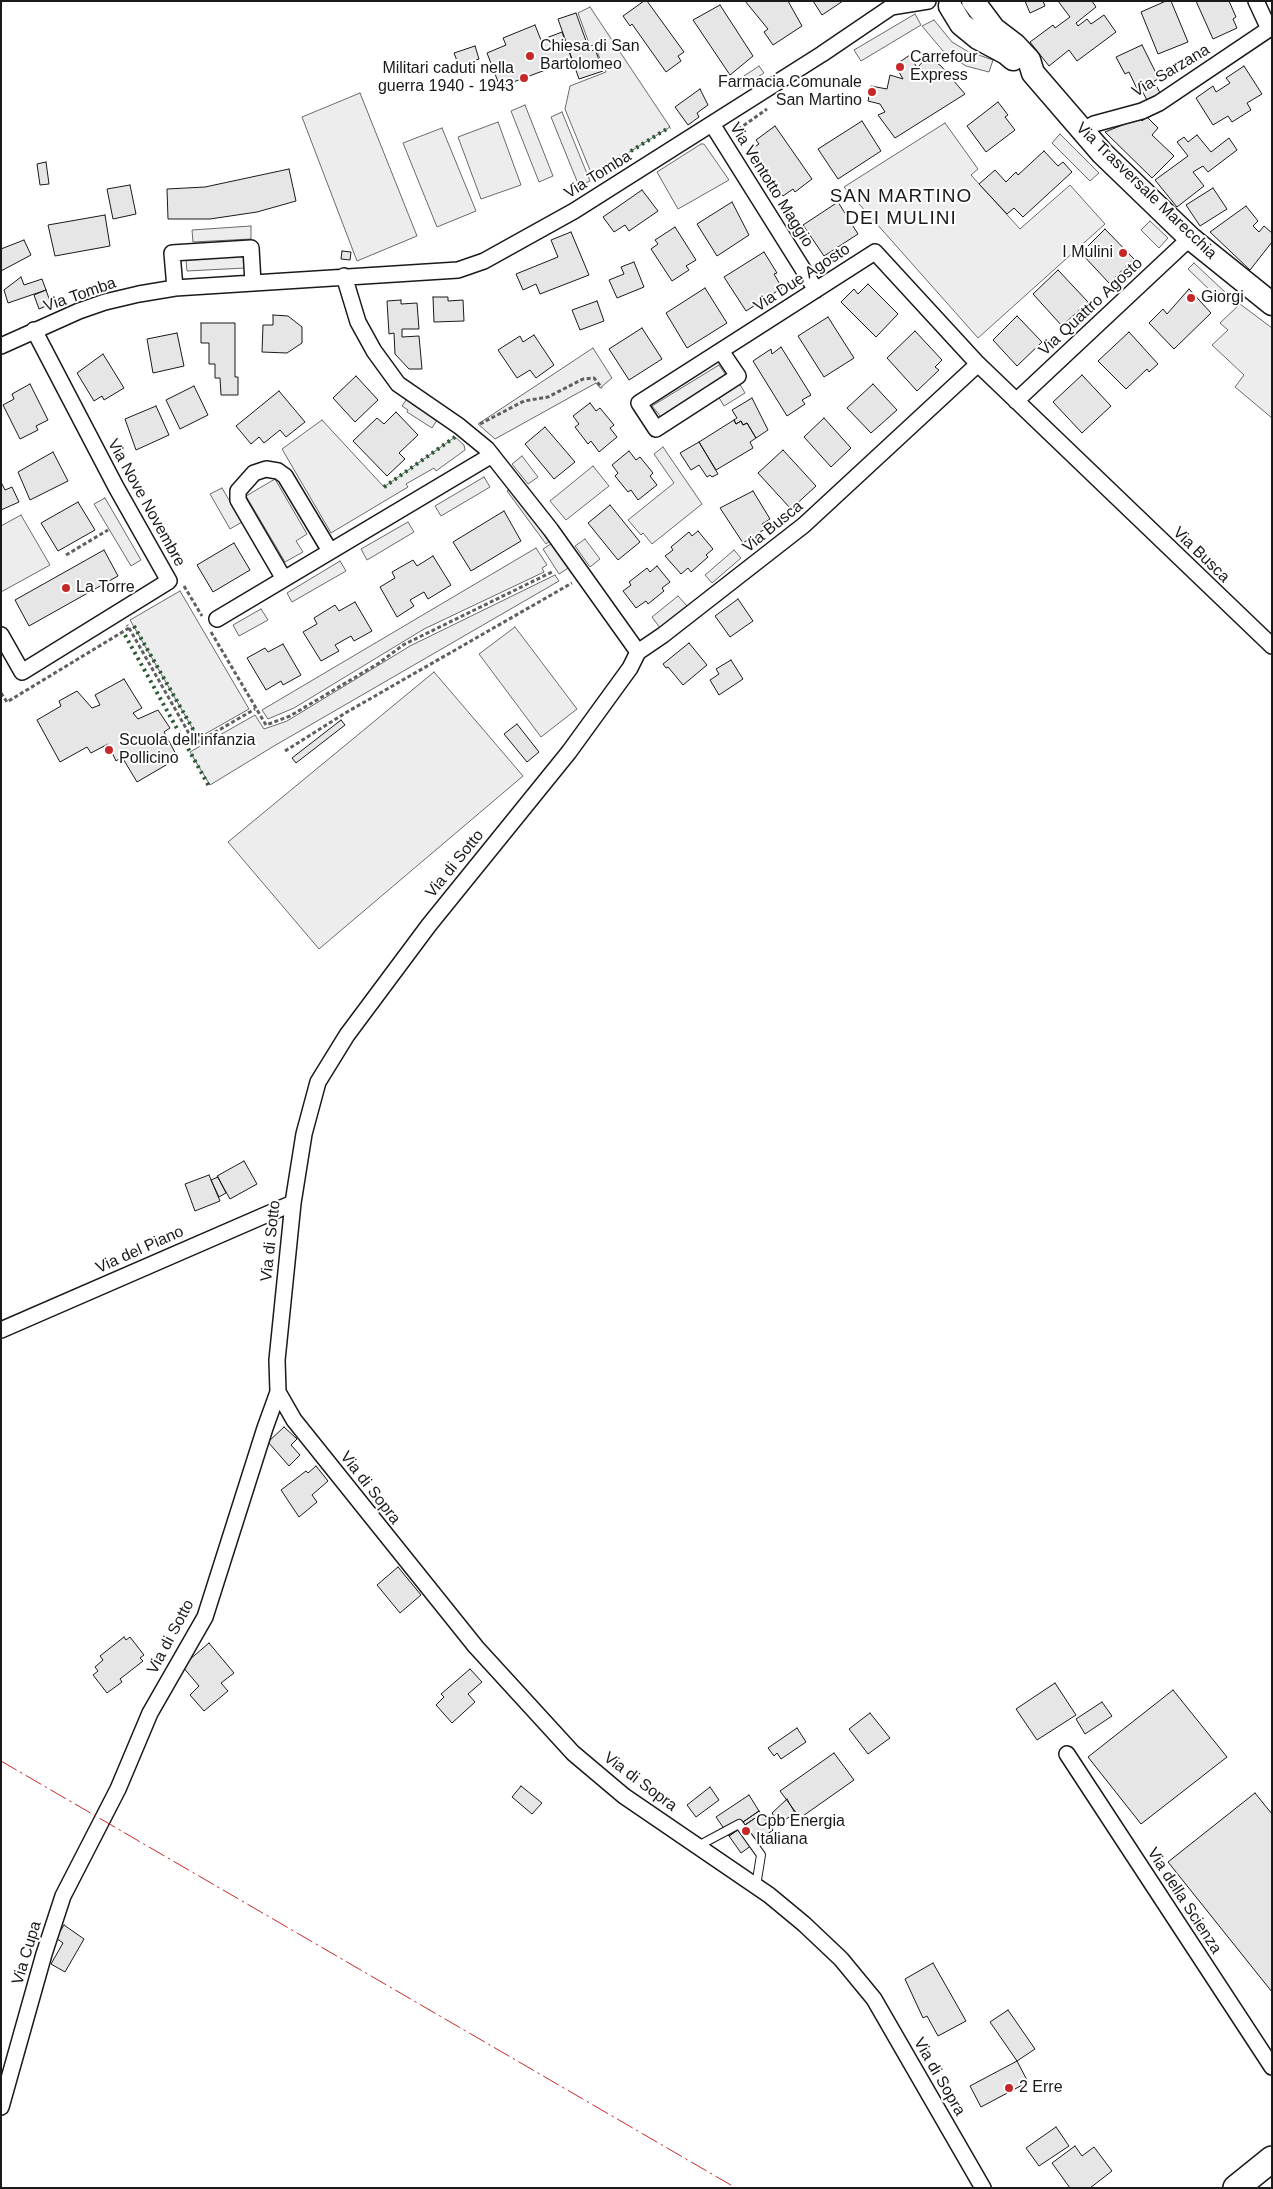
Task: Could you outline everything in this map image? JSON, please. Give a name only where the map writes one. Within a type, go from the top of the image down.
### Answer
[{"type":"main road","name":"Via Trasversale Marecchia","points":[[960,2],[962,24],[978,38],[1006,53],[1023,68],[1033,73],[1082,131],[1190,238],[1272,304]]},
{"type":"main road","points":[[1236,2188],[1272,2159]]},
{"type":"street","name":"Via Tomba","points":[[1,346],[34,330],[105,302],[175,288],[458,270],[484,261],[574,211],[896,4],[928,1]]},
{"type":"street","points":[[1256,1],[1270,28]]},
{"type":"street","name":"Via Sarzana","points":[[1082,131],[1094,124],[1142,111],[1159,103],[1270,28]]},
{"type":"street","name":"Via Ventotto Maggio","points":[[712,124],[816,290]]},
{"type":"street","name":"Via Quattro Agosto","points":[[1016,401],[1190,238]]},
{"type":"street","points":[[175,288],[172,253],[251,248],[253,284]]},
{"type":"street","name":"Via Due Agosto","points":[[721,351],[738,376],[656,428],[639,403],[874,252],[978,364]]},
{"type":"street","points":[[344,276],[358,322],[374,351],[398,384],[459,426],[492,455],[583,575],[638,652]]},
{"type":"street","name":"Via Nove Novembre","points":[[1,635],[22,672],[169,581],[116,487],[34,330]]},
{"type":"street","name":"Via Busca","points":[[638,652],[663,635],[804,525],[978,364],[1272,646]]},
{"type":"street","points":[[209,621],[284,579],[492,455]]},
{"type":"street","points":[[284,579],[238,500],[238,490],[254,473],[266,469],[278,471],[285,476],[330,551]]},
{"type":"street","name":"Via di Sotto","points":[[63,1896],[118,1789],[150,1713],[205,1617],[278,1392],[277,1360],[293,1202],[304,1134],[318,1082],[347,1036],[429,925],[569,752],[630,668],[638,652]]},
{"type":"street","name":"Via del Piano","points":[[1,1330],[293,1202]]},
{"type":"street","name":"Via di Sopra","points":[[278,1392],[300,1427],[476,1647],[573,1753],[624,1796],[756,1886],[810,1930],[841,1959],[874,1999],[983,2188]]},
{"type":"street","name":"Via della Scienza","points":[[1067,1754],[1272,2067]]},
{"type":"street","name":"Via Cupa","points":[[1,2107],[44,1954],[63,1896]]},
{"type":"lane","points":[[698,1846],[738,1824],[760,1855],[756,1886]]},
{"type":"path","points":[[734,140],[730,135],[764,112]]},
{"type":"path","points":[[475,426],[524,401],[548,397],[583,379],[594,378],[602,388]]},
{"type":"path","points":[[66,555],[108,530]]},
{"type":"path","points":[[184,585],[209,621],[266,725],[290,716],[379,663],[404,645],[554,571]]},
{"type":"path","points":[[285,751],[346,712],[583,575]]},
{"type":"path","points":[[129,628],[196,744],[255,708]]},
{"type":"shaded area","points":[[590,7],[670,127],[592,175],[565,109],[570,86],[606,72],[594,45],[590,46],[578,13]]},
{"type":"shaded area","points":[[915,14],[921,25],[861,61],[854,50]]},
{"type":"shaded area","points":[[934,20],[952,42],[967,51],[993,60],[989,72],[966,66],[943,51],[922,26]]},
{"type":"shaded area","points":[[759,66],[764,73],[739,89],[735,82]]},
{"type":"shaded area","points":[[360,93],[417,236],[357,261],[302,117]]},
{"type":"shaded area","points":[[525,105],[553,176],[539,182],[511,111]]},
{"type":"shaded area","points":[[562,112],[590,181],[579,186],[551,117]]},
{"type":"shaded area","points":[[498,122],[521,185],[481,199],[458,137]]},
{"type":"shaded area","points":[[945,123],[978,169],[971,175],[1020,229],[1070,185],[1105,224],[978,338],[844,187]]},
{"type":"shaded area","points":[[442,128],[476,211],[437,227],[403,143]]},
{"type":"shaded area","points":[[1060,134],[1099,173],[1090,181],[1052,143]]},
{"type":"shaded area","points":[[701,144],[704,144],[729,180],[678,209],[657,172]]},
{"type":"shaded area","points":[[1150,221],[1168,238],[1159,248],[1141,230]]},
{"type":"shaded area","points":[[251,226],[251,239],[193,242],[192,230]]},
{"type":"shaded area","points":[[245,256],[245,268],[187,271],[186,260]]},
{"type":"shaded area","points":[[1194,263],[1225,292],[1218,298],[1188,269]]},
{"type":"shaded area","points":[[1240,304],[1272,328],[1272,418],[1235,387],[1244,375],[1212,345],[1228,330],[1220,323]]},
{"type":"shaded area","points":[[593,348],[612,378],[600,388],[596,383],[495,439],[478,424]]},
{"type":"shaded area","points":[[719,365],[726,375],[661,417],[652,406]]},
{"type":"shaded area","points":[[739,383],[745,393],[724,406],[718,396]]},
{"type":"shaded area","points":[[408,397],[414,400],[412,404],[437,420],[432,428],[407,412],[408,410],[402,406]]},
{"type":"shaded area","points":[[322,420],[384,487],[455,437],[464,445],[465,450],[436,471],[434,468],[406,484],[408,487],[331,533],[282,449]]},
{"type":"shaded area","points":[[663,447],[702,504],[652,544],[628,520],[674,483],[654,454]]},
{"type":"shaded area","points":[[522,456],[538,477],[528,484],[512,464]]},
{"type":"shaded area","points":[[593,466],[609,486],[566,520],[550,501]]},
{"type":"shaded area","points":[[484,477],[490,487],[441,516],[435,506]]},
{"type":"shaded area","points":[[275,479],[307,534],[296,541],[303,552],[285,562],[246,496]]},
{"type":"shaded area","points":[[222,488],[242,522],[230,529],[210,494]]},
{"type":"shaded area","points":[[512,488],[551,540],[546,544],[507,491]]},
{"type":"shaded area","points":[[105,498],[141,560],[131,566],[94,504]]},
{"type":"shaded area","points":[[21,515],[50,565],[1,592],[1,526]]},
{"type":"shaded area","points":[[408,522],[414,532],[367,560],[361,549]]},
{"type":"shaded area","points":[[585,539],[600,559],[590,567],[575,546]]},
{"type":"shaded area","points":[[554,542],[570,567],[559,574],[543,549]]},
{"type":"shaded area","points":[[536,548],[547,565],[542,568],[544,572],[424,629],[294,708],[268,719],[262,710]]},
{"type":"shaded area","points":[[734,550],[741,558],[712,583],[705,575]]},
{"type":"shaded area","points":[[340,561],[346,571],[292,602],[287,593]]},
{"type":"shaded area","points":[[555,575],[559,581],[210,785],[190,752],[255,715],[264,729],[287,721],[410,646]]},
{"type":"shaded area","points":[[180,591],[249,709],[198,738],[130,620]]},
{"type":"shaded area","points":[[678,596],[687,606],[660,628],[652,617]]},
{"type":"shaded area","points":[[261,609],[268,620],[239,636],[233,625]]},
{"type":"shaded area","points":[[515,627],[577,709],[541,737],[479,654]]},
{"type":"shaded area","points":[[434,672],[523,776],[319,949],[228,842]]},
{"type":"building","points":[[644,1],[647,1],[684,52],[678,56],[681,61],[666,72],[632,24],[630,26],[623,16]]},
{"type":"building","points":[[745,1],[788,1],[802,26],[773,45],[764,32],[768,29]]},
{"type":"building","points":[[813,1],[843,1],[822,15]]},
{"type":"building","points":[[1025,1],[1043,1],[1045,6],[1030,13]]},
{"type":"building","points":[[1058,1],[1092,1],[1096,7],[1076,23],[1078,26],[1087,19],[1091,24],[1104,15],[1116,32],[1077,61],[1069,50],[1049,66],[1030,42],[1053,25],[1055,28],[1070,17]]},
{"type":"building","points":[[1166,1],[1171,1],[1188,42],[1158,54],[1141,12]]},
{"type":"building","points":[[1196,1],[1229,1],[1236,17],[1233,19],[1237,28],[1213,39]]},
{"type":"building","points":[[720,5],[753,56],[730,75],[693,20]]},
{"type":"building","points":[[576,13],[590,52],[595,49],[603,71],[579,79],[558,19]]},
{"type":"building","name":"Chiesa di San Bartolomeo","points":[[535,25],[541,40],[562,32],[572,60],[500,87],[487,53],[506,45],[503,38]]},
{"type":"building","points":[[1142,45],[1159,79],[1154,81],[1162,97],[1149,104],[1140,87],[1137,89],[1129,72],[1125,74],[1116,57]]},
{"type":"building","points":[[475,46],[479,59],[459,66],[454,53]]},
{"type":"building","points":[[910,55],[917,68],[928,56],[941,66],[965,94],[895,138],[878,115],[885,112],[880,104],[868,101],[871,86],[887,89],[890,75],[903,79],[895,65]]},
{"type":"building","points":[[1244,66],[1262,94],[1247,103],[1251,110],[1232,122],[1228,116],[1213,125],[1196,98],[1213,86],[1216,92],[1230,83],[1226,78]]},
{"type":"building","points":[[700,89],[708,105],[697,113],[699,117],[688,125],[675,107]]},
{"type":"building","points":[[998,102],[1008,115],[1005,117],[1015,130],[986,152],[967,126]]},
{"type":"building","points":[[1147,117],[1158,128],[1152,135],[1174,156],[1152,178],[1105,132],[1140,118],[1142,121]]},
{"type":"building","points":[[862,121],[881,151],[838,179],[818,149]]},
{"type":"building","points":[[775,126],[812,179],[795,192],[793,189],[783,196],[751,149],[759,144],[756,140]]},
{"type":"building","points":[[1197,135],[1211,152],[1229,138],[1237,150],[1208,172],[1203,166],[1193,172],[1204,186],[1177,207],[1155,180],[1188,156],[1177,142],[1184,137],[1188,142]]},
{"type":"building","points":[[1044,151],[1058,166],[1063,162],[1072,172],[1023,217],[1014,208],[1007,214],[979,184],[995,170],[1006,182],[1016,172],[1018,175]]},
{"type":"building","points":[[46,162],[49,184],[40,185],[37,164]]},
{"type":"building","points":[[289,169],[296,201],[257,212],[210,219],[168,219],[167,189],[205,187]]},
{"type":"building","points":[[130,185],[136,214],[113,219],[107,189]]},
{"type":"building","points":[[1213,188],[1227,209],[1200,226],[1186,205]]},
{"type":"building","points":[[642,190],[658,211],[629,231],[625,225],[614,232],[603,217]]},
{"type":"building","points":[[732,202],[749,235],[717,256],[697,224]]},
{"type":"building","points":[[838,202],[858,234],[824,256],[803,225]]},
{"type":"building","points":[[1246,206],[1258,221],[1253,226],[1259,232],[1264,226],[1272,233],[1272,242],[1250,270],[1210,232]]},
{"type":"building","points":[[105,215],[110,246],[55,256],[48,225]]},
{"type":"building","points":[[675,227],[696,260],[686,266],[689,270],[672,281],[651,249],[658,244],[655,240]]},
{"type":"building","points":[[1105,229],[1134,259],[1109,283],[1081,253]]},
{"type":"building","points":[[571,232],[589,275],[540,294],[536,284],[523,290],[516,274],[558,257],[551,240]]},
{"type":"building","points":[[24,240],[31,255],[1,271],[1,249]]},
{"type":"building","points":[[342,251],[351,252],[350,260],[341,259]]},
{"type":"building","points":[[764,252],[777,273],[774,274],[782,288],[746,311],[724,277]]},
{"type":"building","points":[[634,262],[644,287],[617,298],[609,280],[624,274],[621,267]]},
{"type":"building","points":[[1058,270],[1088,302],[1062,326],[1033,294]]},
{"type":"building","points":[[21,277],[24,285],[42,279],[46,290],[8,303],[4,290]]},
{"type":"building","points":[[868,284],[898,314],[876,337],[841,302],[854,289],[858,294]]},
{"type":"building","points":[[705,288],[727,323],[687,348],[666,313]]},
{"type":"building","points":[[1189,289],[1211,313],[1174,349],[1149,323],[1163,309],[1167,314]]},
{"type":"building","points":[[46,290],[51,304],[39,309],[34,295]]},
{"type":"building","points":[[433,297],[448,297],[448,301],[463,300],[464,321],[434,322]]},
{"type":"building","points":[[401,300],[401,304],[417,303],[419,329],[402,329],[402,337],[419,336],[422,369],[409,369],[395,354],[394,333],[389,334],[387,301]]},
{"type":"building","points":[[597,301],[604,321],[580,330],[572,310]]},
{"type":"building","points":[[273,315],[288,316],[302,327],[302,343],[287,353],[262,352],[263,325],[273,325]]},
{"type":"building","points":[[1017,316],[1042,342],[1017,366],[993,340]]},
{"type":"building","points":[[828,317],[854,358],[824,377],[798,336]]},
{"type":"building","points":[[201,323],[235,323],[235,377],[238,377],[238,395],[221,395],[220,378],[215,378],[215,364],[209,364],[209,343],[201,343]]},
{"type":"building","points":[[642,328],[662,359],[629,380],[609,349]]},
{"type":"building","points":[[915,331],[942,360],[935,367],[939,370],[917,391],[887,358]]},
{"type":"building","points":[[1129,332],[1158,364],[1149,372],[1147,369],[1126,389],[1098,361]]},
{"type":"building","points":[[177,333],[184,366],[153,373],[147,339]]},
{"type":"building","points":[[534,335],[554,365],[536,378],[530,370],[517,378],[498,350],[520,336],[523,342]]},
{"type":"building","points":[[781,347],[811,395],[802,400],[805,404],[787,416],[753,361],[771,349],[772,354]]},
{"type":"building","points":[[103,354],[124,388],[104,400],[102,396],[94,401],[77,373]]},
{"type":"building","points":[[1082,375],[1111,406],[1082,433],[1053,402]]},
{"type":"building","points":[[356,376],[378,400],[355,422],[333,398]]},
{"type":"building","points":[[30,384],[48,420],[36,426],[38,430],[20,439],[3,405],[14,399],[12,394]]},
{"type":"building","points":[[873,384],[897,410],[871,433],[847,408]]},
{"type":"building","points":[[194,386],[208,415],[180,429],[166,400]]},
{"type":"building","points":[[279,391],[305,422],[286,437],[280,430],[264,443],[259,437],[251,444],[236,426]]},
{"type":"building","points":[[752,398],[768,430],[756,438],[747,423],[743,425],[741,421],[736,424],[734,420],[737,418],[732,410]]},
{"type":"building","points":[[590,403],[596,411],[600,408],[614,425],[610,428],[617,437],[599,452],[591,441],[588,444],[575,427],[579,424],[573,416]]},
{"type":"building","points":[[156,406],[169,435],[136,450],[125,419]]},
{"type":"building","points":[[396,412],[418,435],[399,453],[405,459],[387,476],[353,441],[377,418],[384,424]]},
{"type":"building","points":[[824,418],[851,448],[831,467],[804,437]]},
{"type":"building","points":[[734,420],[736,424],[741,421],[743,425],[747,423],[756,438],[750,442],[753,448],[716,470],[699,442]]},
{"type":"building","points":[[545,427],[575,462],[554,479],[525,444]]},
{"type":"building","points":[[699,442],[718,474],[712,477],[710,475],[707,477],[699,465],[691,470],[680,453]]},
{"type":"building","points":[[783,450],[816,486],[791,509],[758,473]]},
{"type":"building","points":[[629,451],[636,460],[640,457],[653,473],[650,476],[657,485],[638,500],[631,490],[628,492],[615,476],[618,473],[612,465]]},
{"type":"building","points":[[53,452],[68,481],[30,500],[18,472]]},
{"type":"building","points":[[1,482],[5,490],[12,487],[19,502],[1,510]]},
{"type":"building","points":[[753,491],[770,519],[762,524],[765,529],[743,543],[720,508]]},
{"type":"building","points":[[78,502],[95,530],[58,551],[41,523]]},
{"type":"building","points":[[610,505],[640,542],[618,560],[588,523]]},
{"type":"building","points":[[504,511],[521,541],[471,571],[453,542]]},
{"type":"building","points":[[698,531],[713,549],[706,555],[708,557],[691,572],[688,568],[681,574],[665,556],[673,550],[671,547],[689,532],[692,536]]},
{"type":"building","points":[[234,543],[250,570],[213,592],[197,565]]},
{"type":"building","name":"La Torre","points":[[104,550],[118,576],[29,626],[15,600]]},
{"type":"building","points":[[433,556],[451,585],[428,599],[424,592],[410,600],[414,606],[397,617],[380,587],[395,578],[392,572],[413,560],[417,566]]},
{"type":"building","points":[[657,566],[670,582],[662,588],[664,591],[648,604],[646,601],[636,608],[623,591],[631,585],[629,582],[647,568],[650,572]]},
{"type":"building","points":[[738,599],[753,621],[730,637],[715,616]]},
{"type":"building","points":[[355,602],[372,631],[354,641],[351,636],[335,645],[339,651],[321,661],[303,632],[317,624],[314,618],[335,605],[339,611]]},
{"type":"building","points":[[689,643],[707,665],[683,685],[668,667],[666,668],[663,664]]},
{"type":"building","points":[[283,644],[301,675],[283,685],[281,681],[266,690],[247,658],[265,648],[268,652]]},
{"type":"building","points":[[731,660],[743,679],[719,695],[710,680],[719,674],[716,669]]},
{"type":"building","points":[[124,679],[142,708],[133,713],[138,719],[158,710],[170,728],[164,732],[178,758],[137,782],[122,757],[116,761],[108,744],[91,753],[87,747],[60,762],[37,720],[61,706],[59,701],[77,691],[92,708],[100,705],[95,695]]},
{"type":"building","points":[[341,720],[345,725],[296,763],[292,758]]},
{"type":"building","points":[[517,724],[539,752],[527,762],[504,734]]},
{"type":"building","points":[[244,1161],[257,1184],[230,1199],[217,1176]]},
{"type":"building","points":[[209,1175],[220,1201],[195,1211],[185,1184]]},
{"type":"building","points":[[218,1177],[226,1193],[219,1197],[211,1180]]},
{"type":"building","points":[[284,1427],[297,1439],[291,1445],[300,1455],[289,1466],[268,1442]]},
{"type":"building","points":[[316,1466],[328,1481],[312,1495],[317,1502],[299,1517],[281,1490],[306,1471],[308,1473]]},
{"type":"building","points":[[398,1567],[421,1595],[400,1613],[377,1585]]},
{"type":"building","points":[[124,1637],[126,1640],[130,1637],[144,1655],[140,1658],[143,1661],[120,1679],[122,1682],[107,1693],[93,1675],[98,1671],[95,1667],[103,1660],[100,1656]]},
{"type":"building","points":[[209,1643],[234,1673],[221,1683],[228,1691],[204,1711],[190,1695],[199,1686],[182,1666]]},
{"type":"building","points":[[470,1669],[482,1682],[468,1694],[475,1702],[452,1723],[436,1705],[444,1697],[441,1694]]},
{"type":"building","points":[[1055,1683],[1076,1715],[1037,1740],[1016,1709]]},
{"type":"building","points":[[1173,1690],[1227,1757],[1141,1824],[1088,1757]]},
{"type":"building","points":[[1102,1702],[1112,1716],[1085,1734],[1076,1719]]},
{"type":"building","points":[[870,1713],[890,1738],[868,1754],[849,1729]]},
{"type":"building","points":[[797,1728],[806,1742],[781,1759],[777,1753],[774,1756],[768,1748]]},
{"type":"building","points":[[834,1753],[854,1780],[800,1818],[780,1791]]},
{"type":"building","points":[[521,1786],[542,1803],[532,1814],[512,1797]]},
{"type":"building","points":[[710,1787],[719,1800],[696,1817],[687,1805]]},
{"type":"building","points":[[1255,1793],[1272,1814],[1272,1992],[1168,1862]]},
{"type":"building","points":[[749,1795],[759,1811],[727,1833],[716,1817]]},
{"type":"building","points":[[787,1799],[795,1813],[779,1824],[772,1813]]},
{"type":"building","points":[[759,1811],[761,1814],[729,1836],[727,1833]]},
{"type":"building","points":[[761,1814],[773,1830],[741,1853],[729,1836]]},
{"type":"building","points":[[64,1925],[84,1939],[65,1972],[51,1964],[63,1943],[56,1938]]},
{"type":"building","points":[[933,1963],[966,2021],[938,2036],[927,2016],[923,2018],[905,1979]]},
{"type":"building","points":[[1008,2010],[1035,2049],[1017,2061],[990,2022]]},
{"type":"building","points":[[1017,2061],[1028,2082],[981,2107],[970,2086]]},
{"type":"building","points":[[1056,2127],[1069,2146],[1039,2166],[1026,2148]]},
{"type":"building","points":[[1075,2146],[1082,2156],[1094,2147],[1112,2171],[1090,2188],[1070,2188],[1052,2163]]},
{"type":"hedge","points":[[592,175],[670,127]]},
{"type":"hedge","points":[[384,487],[455,437]]},
{"type":"hedge","points":[[134,626],[198,738]]},
{"type":"hedge","points":[[125,635],[210,788]]},
{"type":"power","points":[[1,1761],[736,2188]]},
{"type":"place","name":"Chiesa di San Bartolomeo","points":[[530,56]]},
{"type":"place","name":"Carrefour Express","points":[[900,67]]},
{"type":"place","name":"Militari caduti nella guerra 1940 - 1943","points":[[524,78]]},
{"type":"place","name":"Farmacia Comunale San Martino","points":[[872,92]]},
{"type":"place","name":"I Mulini","points":[[1123,253]]},
{"type":"place","name":"Giorgi","points":[[1191,298]]},
{"type":"place","name":"La Torre","points":[[66,588]]},
{"type":"place","name":"Scuola dell'infanzia Pollicino","points":[[109,750]]},
{"type":"place","name":"Cpb Energia Italiana","points":[[746,1831]]},
{"type":"place","name":"2 Erre","points":[[1009,2088]]},
{"type":"district","name":"SAN MARTINO DEI MULINI","points":[[901,208]]}]
